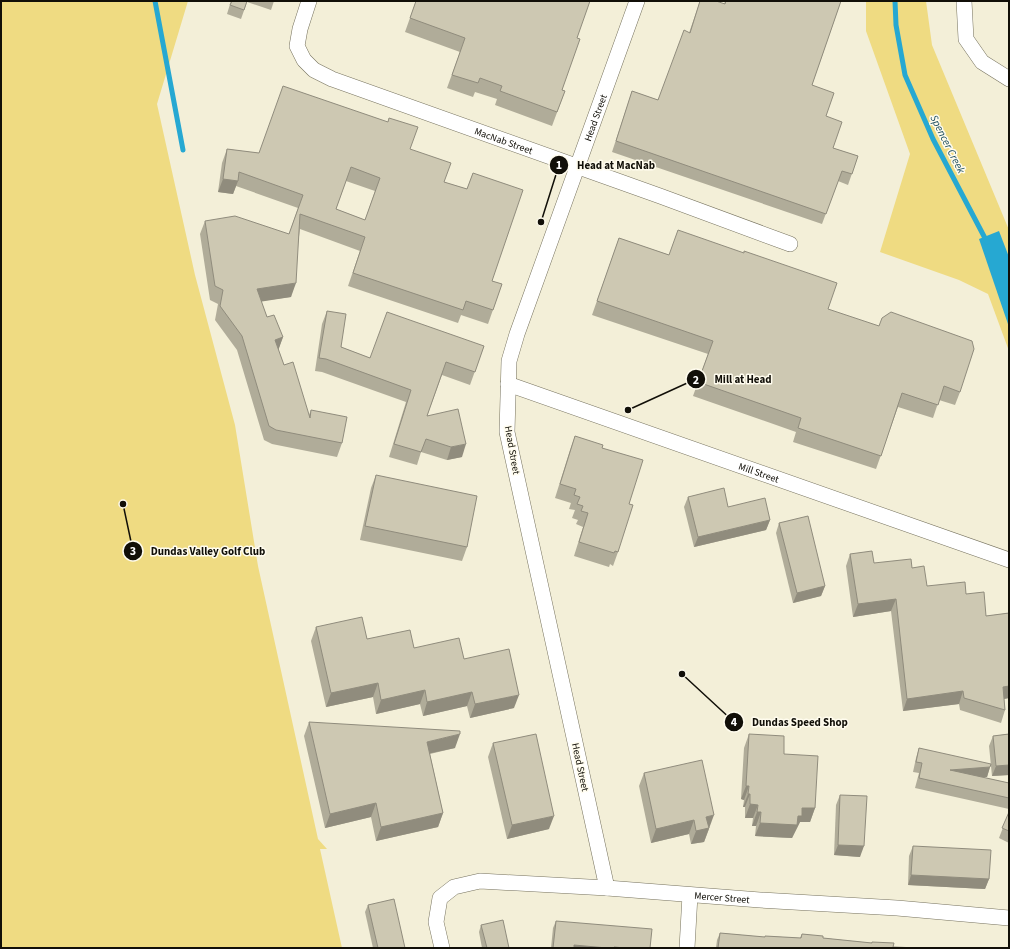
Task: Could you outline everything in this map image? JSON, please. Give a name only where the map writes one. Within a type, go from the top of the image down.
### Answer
[{"type":"street","name":"MacNab Street","points":[[309,1],[300,29],[297,46],[304,60],[314,70],[332,79],[668,198],[790,244]]},
{"type":"street","name":"Head Street","points":[[607,888],[507,432],[508,384],[509,361],[517,334],[637,1]]},
{"type":"street","points":[[964,1],[966,39],[982,62],[1009,79]]},
{"type":"street","name":"Mill Street","points":[[508,384],[1009,560]]},
{"type":"street","name":"Mercer Street","points":[[442,948],[436,922],[440,898],[454,887],[480,881],[607,888],[760,900],[897,908],[1009,918]]},
{"type":"street","points":[[687,948],[690,895]]},
{"type":"shaded area","points":[[1,1],[188,1],[157,104],[195,275],[235,425],[258,566],[318,839],[327,849],[320,849],[342,948],[1,948]]},
{"type":"shaded area","points":[[866,1],[926,1],[932,45],[1009,230],[1009,351],[988,294],[959,280],[880,252],[910,154],[866,31]]},
{"type":"water","points":[[999,231],[1009,257],[1009,327],[979,239]]},
{"type":"building","points":[[232,1],[247,1],[244,10],[230,5]]},
{"type":"building","points":[[416,1],[590,1],[577,38],[580,39],[562,90],[565,91],[557,112],[500,91],[502,86],[480,78],[478,83],[452,75],[465,38],[410,18]]},
{"type":"building","points":[[700,1],[716,1],[725,4],[726,1],[841,1],[812,85],[834,93],[826,116],[842,122],[833,148],[858,156],[852,174],[842,171],[826,214],[616,141],[632,91],[658,100],[684,30],[690,33]]},
{"type":"building","points":[[283,86],[388,122],[389,118],[418,127],[410,149],[451,163],[444,182],[467,189],[473,173],[523,190],[492,281],[502,284],[493,310],[466,301],[463,310],[353,273],[365,237],[300,214],[296,283],[257,289],[267,317],[274,315],[283,337],[275,340],[284,365],[293,362],[310,418],[311,410],[347,417],[342,443],[276,430],[269,426],[242,336],[220,306],[223,290],[215,286],[205,221],[235,216],[289,234],[303,195],[239,172],[238,181],[223,179],[227,149],[259,153]],"holes":[[[351,167],[380,178],[365,220],[336,209]]]},
{"type":"building","points":[[678,230],[837,283],[828,309],[879,326],[882,318],[891,312],[972,341],[974,349],[960,392],[944,386],[938,405],[902,393],[881,456],[798,428],[801,418],[698,382],[713,341],[597,301],[619,238],[669,255]]},
{"type":"building","points":[[327,311],[346,314],[341,347],[370,358],[387,312],[484,346],[475,372],[446,362],[427,416],[458,409],[466,444],[451,447],[426,439],[421,452],[394,444],[411,390],[326,359],[319,358]]},
{"type":"building","points":[[575,436],[603,445],[602,448],[643,460],[629,504],[633,505],[618,552],[615,551],[614,553],[579,542],[588,513],[581,511],[583,506],[577,504],[580,497],[574,495],[576,489],[560,484]]},
{"type":"building","points":[[376,475],[477,496],[467,547],[365,526]]},
{"type":"building","points":[[724,488],[728,507],[765,498],[770,520],[698,537],[688,497]]},
{"type":"building","points":[[808,516],[825,586],[797,593],[779,523]]},
{"type":"building","points":[[872,551],[874,563],[911,559],[912,568],[924,566],[927,586],[965,582],[966,594],[984,592],[986,616],[1009,613],[1009,686],[1003,687],[1005,710],[964,698],[963,691],[907,699],[896,599],[858,604],[850,554]]},
{"type":"building","points":[[362,617],[367,639],[410,630],[414,648],[459,638],[464,659],[509,649],[519,695],[475,704],[472,692],[427,702],[425,690],[381,700],[378,683],[331,693],[316,627]]},
{"type":"building","points":[[309,722],[460,731],[460,734],[427,742],[443,813],[381,827],[376,803],[330,814]]},
{"type":"building","points":[[536,734],[554,816],[512,825],[493,743]]},
{"type":"building","points":[[749,734],[784,736],[784,754],[818,756],[815,808],[802,808],[802,816],[798,816],[797,825],[760,823],[761,812],[757,812],[758,805],[750,804],[750,794],[748,794],[749,786],[746,786]]},
{"type":"building","points":[[1009,734],[1009,765],[996,766],[993,736]]},
{"type":"building","points":[[919,748],[991,764],[990,767],[950,770],[1009,783],[1009,798],[919,778],[922,763],[916,762]]},
{"type":"building","points":[[702,760],[714,815],[706,817],[709,828],[696,831],[694,820],[656,829],[644,773]]},
{"type":"building","points":[[840,795],[867,796],[864,846],[838,845]]},
{"type":"building","points":[[1009,812],[1009,831],[1002,828]]},
{"type":"building","points":[[913,846],[991,850],[989,879],[911,875]]},
{"type":"building","points":[[394,899],[405,948],[378,948],[368,905]]},
{"type":"building","points":[[503,920],[509,948],[487,948],[481,925]]},
{"type":"building","points":[[556,921],[652,929],[650,948],[607,948],[574,945],[574,948],[553,948]]},
{"type":"building","points":[[720,933],[765,937],[801,938],[802,934],[823,936],[823,938],[872,943],[894,943],[893,947],[919,948],[718,948]]},
{"type":"waterway","points":[[155,1],[183,150]]},
{"type":"waterway","name":"Spencer Creek","points":[[895,1],[896,25],[905,75],[933,139],[987,242]]},
{"type":"place","name":"Head at MacNab","points":[[541,222]]},
{"type":"place","name":"Mill at Head","points":[[628,410]]},
{"type":"place","name":"Dundas Valley Golf Club","points":[[123,504]]},
{"type":"place","name":"Dundas Speed Shop","points":[[682,674]]}]
